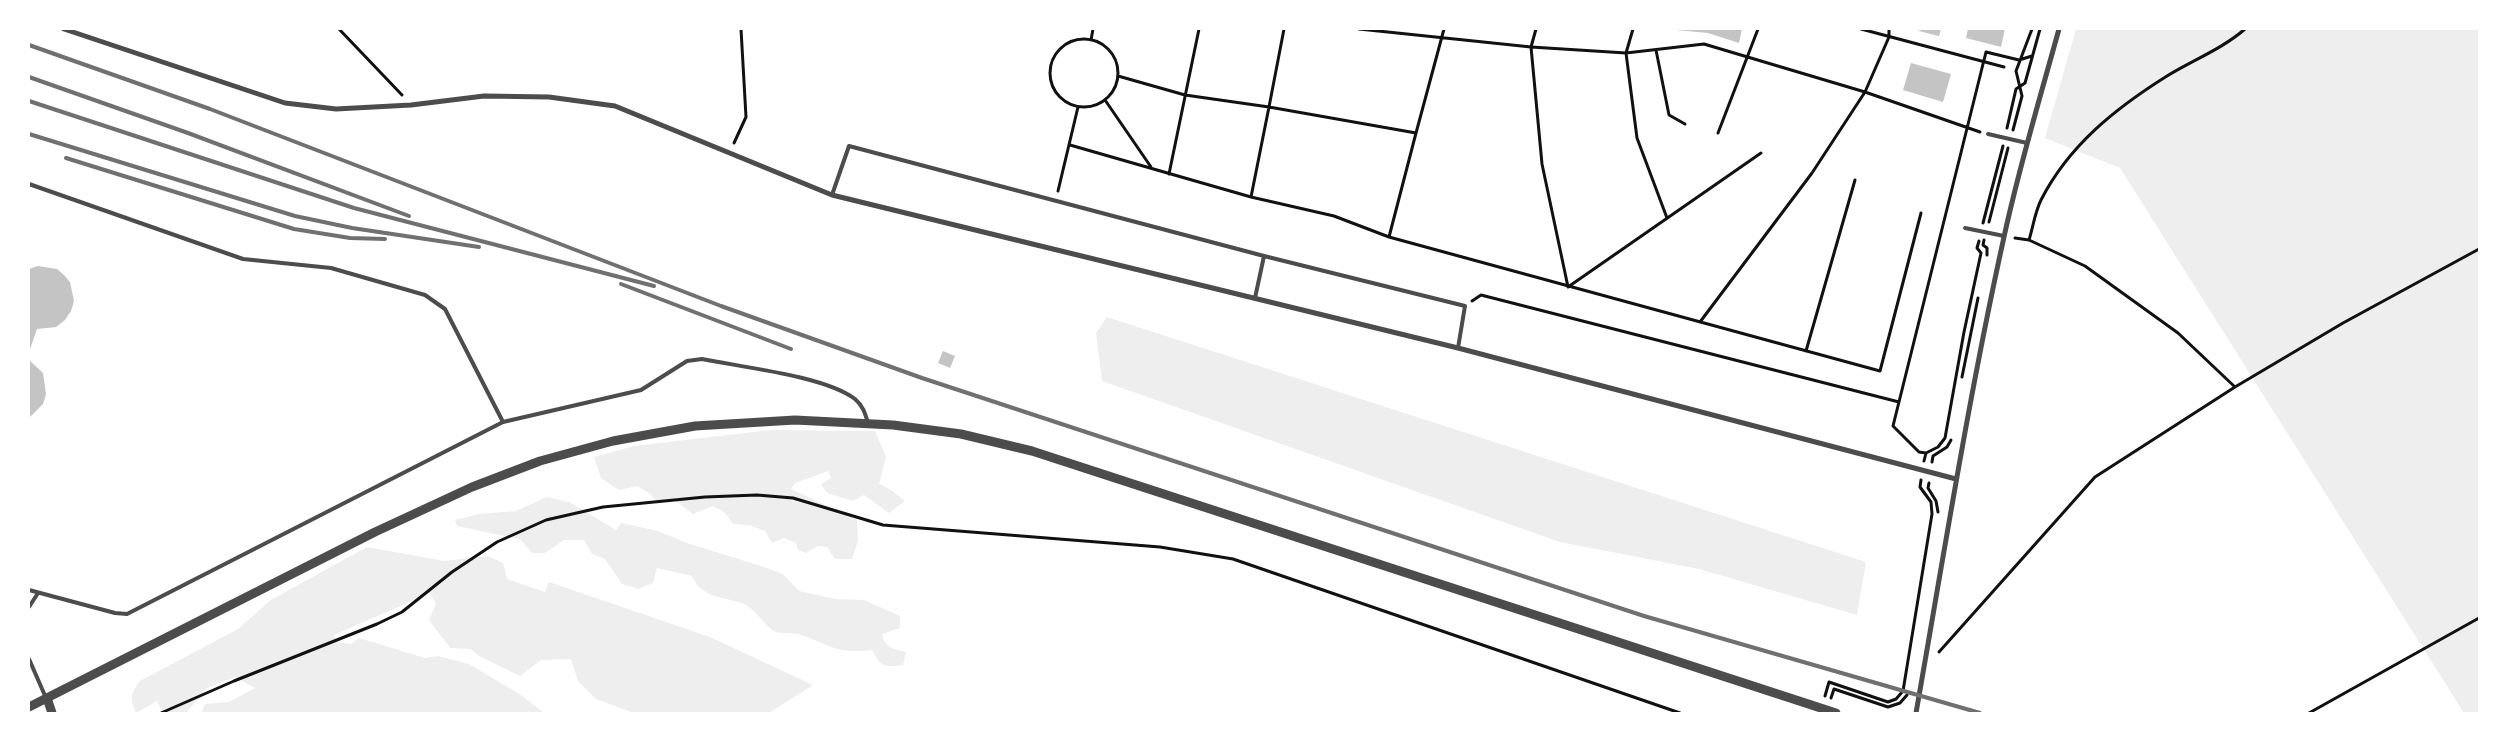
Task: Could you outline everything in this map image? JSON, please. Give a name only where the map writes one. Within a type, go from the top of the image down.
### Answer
[{"type":"street","points":[[64,29],[285,102],[336,109],[493,96],[549,97],[615,106],[832,195],[1458,348],[1956,479]]},
{"type":"street","points":[[1916,713],[1956,479],[2004,236],[2059,29]]},
{"type":"street","points":[[29,707],[375,532],[472,487],[540,461],[613,441],[695,426],[795,420],[868,423],[961,434],[1032,451],[1836,713]]},
{"type":"street","points":[[47,698],[52,713]]},
{"type":"lane","points":[[1988,134],[2028,143]]},
{"type":"lane","points":[[832,195],[849,146],[1264,256],[1465,306],[1458,348]]},
{"type":"lane","points":[[29,184],[243,258],[331,268],[425,295],[445,309],[503,422]]},
{"type":"lane","points":[[1965,228],[2004,236]]},
{"type":"lane","points":[[1255,298],[1264,256]]},
{"type":"lane","points":[[29,590],[115,613],[127,614],[503,422],[641,390],[653,385],[688,361],[702,359],[825,383],[856,400],[864,409],[868,423]]},
{"type":"lane","points":[[29,607],[38,593]]},
{"type":"lane","points":[[29,659],[47,698]]},
{"type":"path","points":[[339,29],[412,104]]},
{"type":"path","points":[[730,153],[746,117],[741,29]]},
{"type":"path","points":[[1091,40],[1093,29]]},
{"type":"path","points":[[1169,174],[1198,29]]},
{"type":"path","points":[[1250,196],[1284,29]]},
{"type":"path","points":[[1359,29],[1531,47],[1626,53],[1704,44],[1747,59],[1865,92],[1988,134]]},
{"type":"path","points":[[1389,237],[1444,29]]},
{"type":"path","points":[[1536,29],[1531,47],[1542,164],[1568,287]]},
{"type":"path","points":[[1633,29],[1626,53],[1637,138],[1668,218]]},
{"type":"path","points":[[1718,133],[1758,29]]},
{"type":"path","points":[[1861,29],[2004,67]]},
{"type":"path","points":[[1700,322],[1812,172],[1865,92],[1889,37],[1889,29]]},
{"type":"path","points":[[1986,261],[1988,252],[1983,244],[2022,96],[2016,71],[2032,29]]},
{"type":"path","points":[[2032,56],[2019,60],[1986,52],[1893,426],[1919,452],[1926,453],[1938,447],[1945,438],[1964,332],[1981,254],[1977,248],[2016,89],[2025,84],[2040,29]]},
{"type":"path","points":[[2029,240],[2041,201],[2074,150],[2102,122],[2168,76],[2233,40],[2245,29]]},
{"type":"path","points":[[1078,40],[1091,40],[1102,45],[1111,53],[1116,64],[1118,76],[1114,89],[1105,100],[1087,107],[1078,107],[1065,102],[1056,92],[1050,80],[1050,66],[1056,54],[1065,45],[1078,40]]},
{"type":"path","points":[[1656,50],[1669,115],[1685,124]]},
{"type":"path","points":[[1118,76],[1185,95],[1269,107],[1416,133]]},
{"type":"path","points":[[1105,100],[1151,168]]},
{"type":"path","points":[[1055,200],[1078,107]]},
{"type":"path","points":[[1070,145],[1250,196],[1334,216],[1389,237],[1568,287],[1880,371],[1921,213]]},
{"type":"path","points":[[1568,287],[1761,153]]},
{"type":"path","points":[[1806,351],[1855,180]]},
{"type":"path","points":[[2004,236],[2029,240],[2085,266],[2178,333],[2235,387]]},
{"type":"path","points":[[1925,668],[2095,477],[2235,387],[2343,323],[2479,249]]},
{"type":"path","points":[[1465,306],[1481,295],[1899,402]]},
{"type":"path","points":[[1961,381],[1978,296]]},
{"type":"path","points":[[1937,520],[1936,501],[1928,488],[1933,456],[1947,447],[1952,430]]},
{"type":"path","points":[[1824,709],[1830,682],[1888,702],[1896,699],[1903,691],[1932,514],[1931,502],[1920,487],[1926,453]]},
{"type":"path","points":[[161,713],[402,612],[452,572],[497,542],[546,520],[603,507],[705,497],[757,496],[793,498],[883,525],[1160,548],[1233,559],[1680,713]]},
{"type":"path","points":[[2309,713],[2479,618]]},
{"type":"path","points":[[1824,709],[1834,689],[1888,708],[1900,703],[1908,693]]},
{"type":"shaded area","points":[[2076,29],[2479,29],[2479,713],[2464,713],[2120,168],[2045,138]]},
{"type":"shaded area","points":[[1107,317],[1866,562],[1857,615],[1699,569],[1560,542],[1102,381],[1096,333]]},
{"type":"shaded area","points":[[770,430],[875,431],[886,457],[879,484],[891,490],[905,501],[889,513],[864,495],[853,501],[827,493],[821,484],[831,478],[828,471],[795,483],[791,489],[857,520],[858,541],[852,559],[835,559],[827,547],[818,546],[806,553],[798,550],[796,543],[784,538],[772,543],[765,531],[749,525],[733,524],[724,512],[713,506],[693,514],[674,500],[659,503],[649,493],[637,486],[619,490],[601,478],[594,457],[634,446]]},
{"type":"shaded area","points":[[547,497],[569,502],[616,530],[621,523],[658,531],[687,543],[783,574],[799,591],[836,599],[864,600],[900,616],[900,628],[882,634],[887,645],[893,649],[906,652],[903,665],[884,665],[878,660],[872,650],[840,650],[798,634],[775,632],[748,606],[707,593],[701,589],[692,576],[657,568],[653,583],[638,589],[622,584],[605,559],[592,554],[584,540],[564,540],[545,553],[532,553],[520,539],[457,526],[455,520],[479,514],[516,511]]},
{"type":"shaded area","points":[[367,547],[444,561],[488,556],[503,563],[507,579],[545,592],[549,582],[710,637],[813,685],[769,713],[634,713],[596,699],[578,681],[571,659],[541,660],[520,676],[481,657],[470,649],[450,648],[429,620],[436,604],[430,593],[334,635],[336,642],[351,644],[359,638],[425,658],[438,656],[469,664],[521,695],[544,713],[201,713],[205,704],[229,702],[255,688],[235,677],[207,688],[186,713],[163,713],[157,701],[136,713],[132,696],[134,689],[140,681],[238,629],[271,600]]},
{"type":"building","points":[[1665,29],[1742,29],[1739,43],[1708,33]]},
{"type":"building","points":[[1920,29],[1941,29],[1939,36],[1919,31]]},
{"type":"building","points":[[1968,29],[2005,29],[2001,47],[1966,38]]},
{"type":"building","points":[[1911,63],[1951,74],[1943,102],[1903,90]]},
{"type":"building","points":[[38,266],[57,269],[64,275],[70,282],[74,301],[71,311],[65,320],[56,327],[37,329],[29,352],[29,269]]},
{"type":"building","points":[[943,351],[955,356],[950,368],[938,363]]},
{"type":"building","points":[[29,360],[43,373],[46,394],[43,404],[29,418]]},
{"type":"railway","points":[[29,45],[210,109],[721,306],[922,378],[1644,616],[1980,713]]},
{"type":"railway","points":[[29,77],[188,133],[409,216]]},
{"type":"railway","points":[[29,101],[354,208],[654,286]]},
{"type":"railway","points":[[29,134],[295,216],[352,228],[479,247]]},
{"type":"railway","points":[[66,158],[294,229],[350,238],[385,239]]},
{"type":"railway","points":[[621,284],[791,349]]}]
